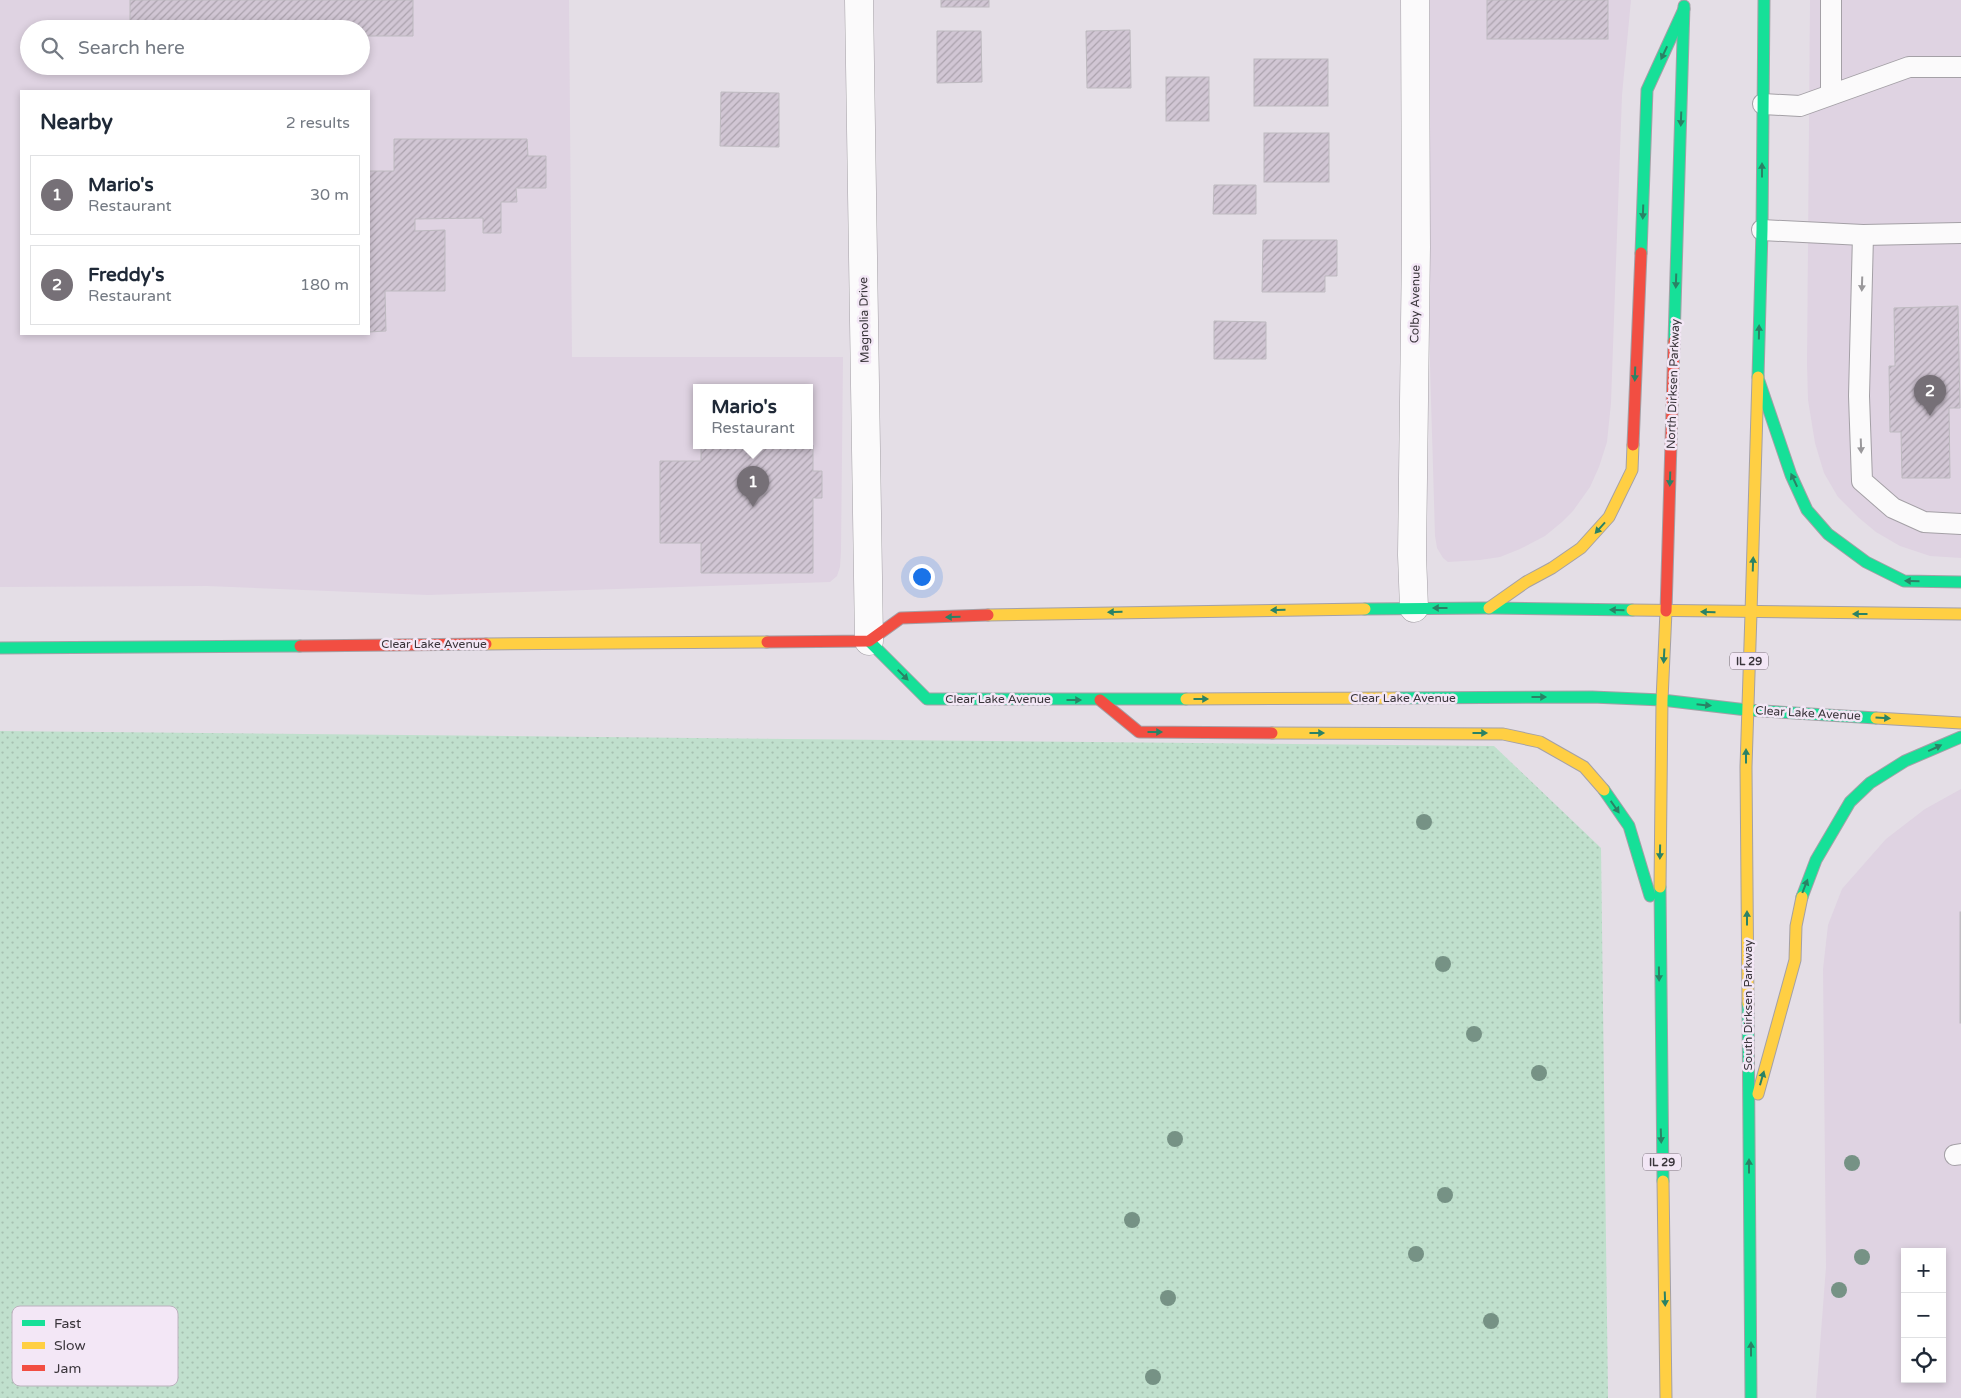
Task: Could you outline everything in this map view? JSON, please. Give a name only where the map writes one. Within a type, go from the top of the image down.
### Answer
[{"type":"main road","name":"IL 29","points":[[1750,613],[1759,381],[1764,0]]},
{"type":"main road","points":[[1489,608],[1526,582],[1552,568],[1581,548],[1609,517],[1632,470],[1647,90],[1684,4]]},
{"type":"main road","name":"North Dirksen Parkway","points":[[1659,925],[1662,700],[1684,4]]},
{"type":"main road","points":[[1759,381],[1791,475],[1807,510],[1828,534],[1866,562],[1904,581],[1961,582]]},
{"type":"main road","points":[[869,641],[902,618],[1059,613],[1489,608],[1750,613],[1961,614]]},
{"type":"main road","name":"South Dirksen Parkway","points":[[1750,613],[1747,710],[1751,1398]]},
{"type":"main road","name":"Clear Lake Avenue","points":[[0,648],[869,641],[926,699],[1100,700],[1592,697],[1662,700],[1747,710],[1961,723]]},
{"type":"main road","points":[[1100,700],[1139,732],[1503,734],[1540,742],[1584,767],[1604,790],[1629,826],[1659,925]]},
{"type":"main road","points":[[1749,1125],[1795,960],[1796,926],[1803,893],[1816,860],[1850,802],[1870,783],[1905,761],[1961,737]]},
{"type":"main road","name":"IL 29","points":[[1659,925],[1666,1398]]},
{"type":"street","name":"Magnolia Drive","points":[[859,0],[869,641]]},
{"type":"street","name":"Colby Avenue","points":[[1414,608],[1412,555],[1416,247],[1415,0]]},
{"type":"lane","points":[[1831,0],[1831,94]]},
{"type":"lane","points":[[1763,104],[1800,106],[1909,68],[1961,67]]},
{"type":"lane","points":[[1762,230],[1863,235],[1961,234]]},
{"type":"lane","points":[[1863,235],[1859,396],[1862,481],[1893,508],[1916,519],[1924,522],[1961,524]]},
{"type":"shaded area","points":[[0,0],[569,0],[572,357],[843,357],[841,552],[837,576],[830,582],[428,595],[207,586],[0,587]]},
{"type":"shaded area","points":[[1430,0],[1631,0],[1622,95],[1611,403],[1607,442],[1599,467],[1590,487],[1573,511],[1545,536],[1500,557],[1448,562],[1437,548],[1435,536],[1430,365]]},
{"type":"shaded area","points":[[1810,0],[1961,0],[1961,558],[1930,556],[1900,546],[1876,532],[1838,497],[1824,473],[1815,443],[1808,400],[1807,364]]},
{"type":"shaded area","points":[[1961,789],[1961,1398],[1816,1398],[1826,1267],[1823,969],[1828,925],[1842,889],[1886,839],[1925,809]]},
{"type":"green space","points":[[0,731],[1494,746],[1601,848],[1608,1398],[0,1398]]},
{"type":"building","points":[[130,0],[413,0],[413,36],[370,36],[370,20],[130,20]]},
{"type":"building","points":[[941,0],[989,0],[989,7],[941,7]]},
{"type":"building","points":[[1487,0],[1608,0],[1608,39],[1487,39]]},
{"type":"building","points":[[1130,30],[1131,88],[1087,88],[1086,31]]},
{"type":"building","points":[[937,31],[981,31],[982,82],[937,83]]},
{"type":"building","points":[[1254,59],[1328,59],[1328,106],[1254,106]]},
{"type":"building","points":[[1166,77],[1209,77],[1209,121],[1166,121]]},
{"type":"building","points":[[721,92],[779,93],[779,147],[720,146]]},
{"type":"building","points":[[1264,133],[1329,133],[1329,182],[1264,182]]},
{"type":"building","points":[[394,139],[527,139],[528,156],[546,156],[546,188],[516,188],[517,202],[501,202],[501,233],[483,233],[483,218],[415,219],[415,231],[445,230],[445,291],[385,291],[386,331],[370,332],[370,171],[394,171]]},
{"type":"building","points":[[1214,185],[1256,185],[1256,214],[1213,214]]},
{"type":"building","points":[[1263,240],[1337,240],[1337,276],[1325,276],[1325,292],[1262,292]]},
{"type":"building","points":[[1958,306],[1960,408],[1949,408],[1950,478],[1902,478],[1901,432],[1890,432],[1889,366],[1895,366],[1894,308]]},
{"type":"building","points":[[1214,321],[1266,322],[1266,359],[1214,359]]},
{"type":"building","points":[[701,449],[813,449],[813,471],[822,471],[822,498],[813,498],[813,573],[701,573],[701,543],[660,543],[660,461],[701,461]]},
{"type":"building","points":[[1961,912],[1961,1023],[1960,1023]]},
{"type":"traffic: fast","points":[[1758,377],[1762,230],[1764,0]]},
{"type":"traffic: fast","points":[[1674,341],[1684,6]]},
{"type":"traffic: fast","points":[[1641,253],[1647,90],[1684,9]]},
{"type":"traffic: fast","points":[[1759,381],[1791,475],[1807,510],[1828,534],[1866,562],[1904,581],[1961,582]]},
{"type":"traffic: fast","points":[[1365,609],[1632,610]]},
{"type":"traffic: fast","points":[[869,641],[927,699],[1186,699]]},
{"type":"traffic: fast","points":[[0,648],[300,646]]},
{"type":"traffic: fast","points":[[1397,698],[1592,697],[1662,700],[1747,710],[1876,718]]},
{"type":"traffic: fast","points":[[1802,897],[1816,860],[1850,802],[1870,783],[1905,761],[1961,737]]},
{"type":"traffic: fast","points":[[1604,790],[1629,826],[1650,896]]},
{"type":"traffic: fast","points":[[1660,887],[1663,1181]]},
{"type":"traffic: fast","points":[[1748,1004],[1751,1398]]},
{"type":"traffic: slow","points":[[1751,613],[1758,377]]},
{"type":"traffic: slow","points":[[1489,608],[1526,582],[1552,568],[1581,548],[1609,517],[1632,470],[1633,445]]},
{"type":"traffic: slow","points":[[988,615],[1365,609]]},
{"type":"traffic: slow","points":[[1632,610],[1961,614]]},
{"type":"traffic: slow","points":[[1660,887],[1662,700],[1666,611]]},
{"type":"traffic: slow","points":[[1748,1004],[1746,767],[1751,613]]},
{"type":"traffic: slow","points":[[486,644],[767,642]]},
{"type":"traffic: slow","points":[[1186,699],[1397,698]]},
{"type":"traffic: slow","points":[[1876,718],[1961,723]]},
{"type":"traffic: slow","points":[[1272,733],[1503,734],[1540,742],[1584,767],[1604,790]]},
{"type":"traffic: slow","points":[[1758,1094],[1795,960],[1796,926],[1802,897]]},
{"type":"traffic: slow","points":[[1663,1181],[1666,1398]]},
{"type":"traffic: jam","points":[[1633,445],[1641,253]]},
{"type":"traffic: jam","points":[[1666,611],[1674,341]]},
{"type":"traffic: jam","points":[[767,642],[869,641],[901,618],[988,615]]},
{"type":"traffic: jam","points":[[300,646],[486,644]]},
{"type":"traffic: jam","points":[[1100,700],[1139,732],[1272,733]]},
{"type":"place","name":"Freddy's","points":[[1930,416]]},
{"type":"place","name":"Mario's","points":[[753,507]]}]
